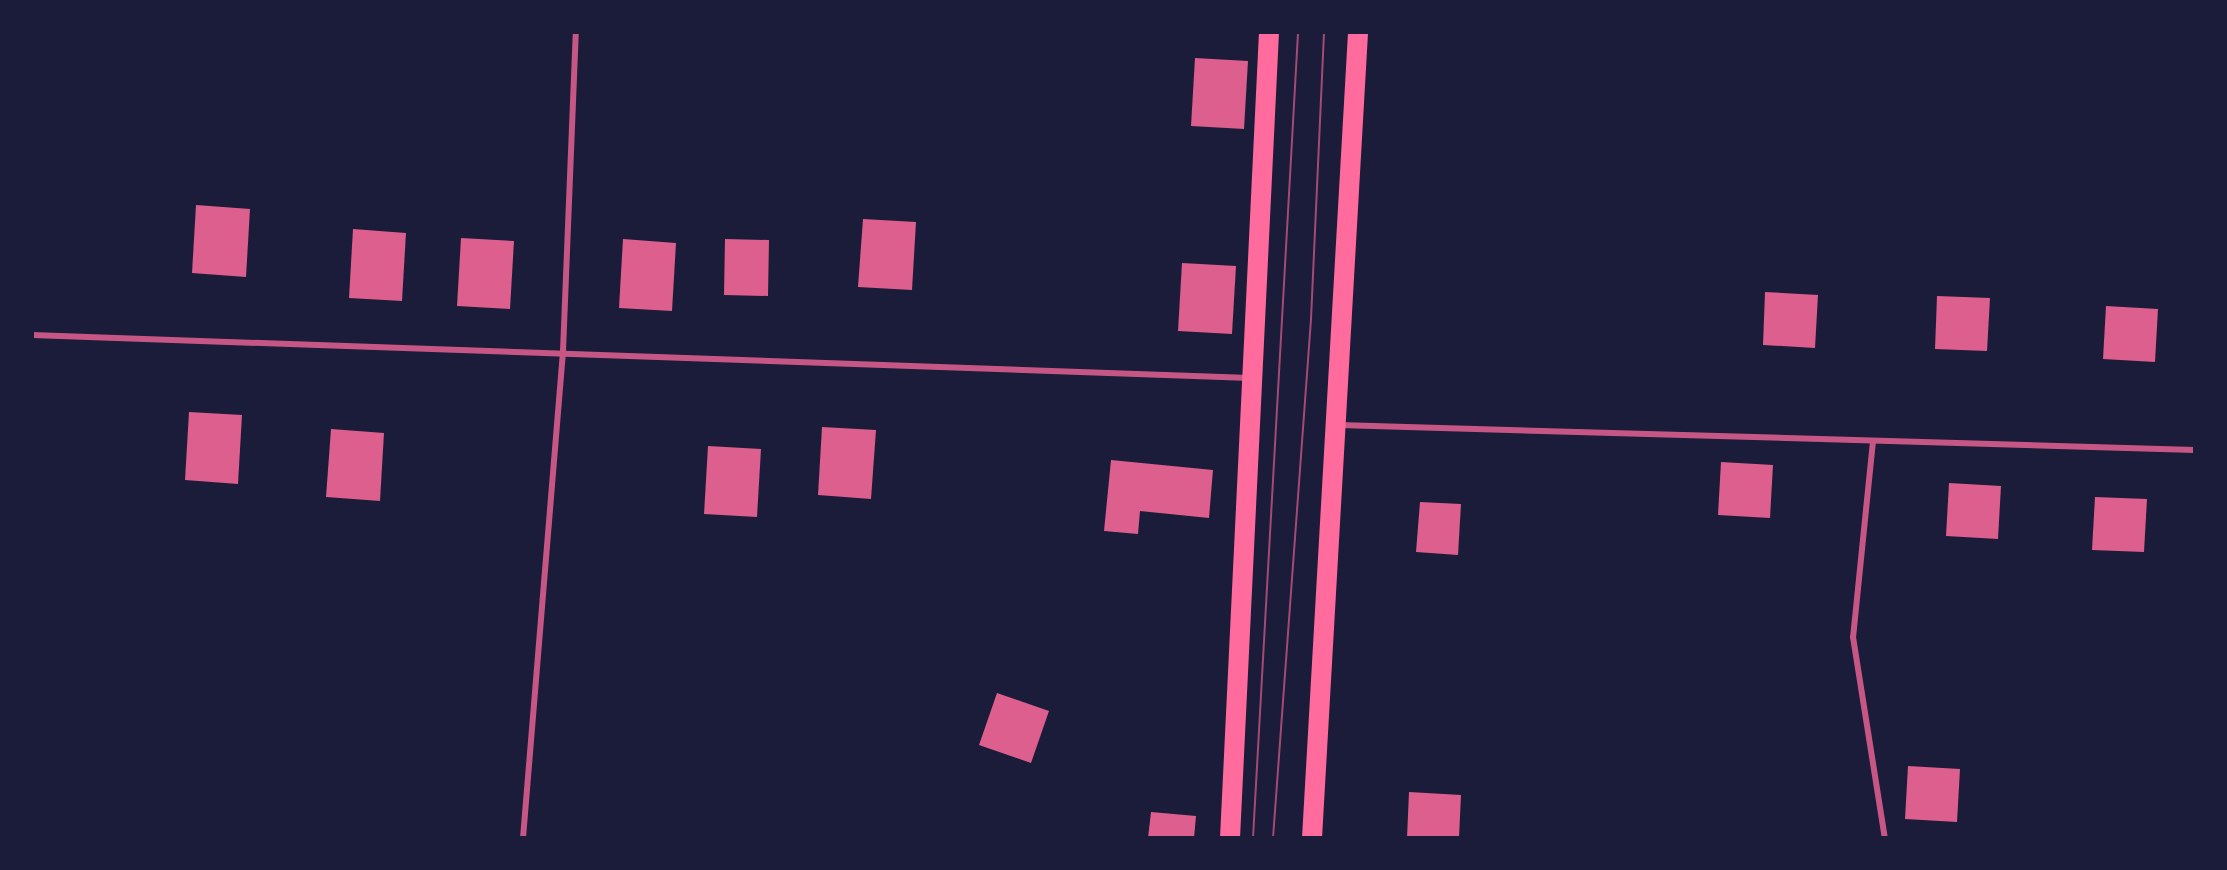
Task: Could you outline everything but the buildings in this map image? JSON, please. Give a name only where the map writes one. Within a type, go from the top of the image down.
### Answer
[{"type":"main road","points":[[1230,838],[1269,32]]},
{"type":"main road","points":[[1312,838],[1339,425],[1358,32]]},
{"type":"lane","points":[[523,838],[563,351],[576,32]]},
{"type":"lane","points":[[32,335],[563,351],[1253,379]]},
{"type":"lane","points":[[1339,425],[2195,450]]},
{"type":"lane","points":[[1873,441],[1853,637],[1885,838]]},
{"type":"tram line","points":[[1253,838],[1298,32]]},
{"type":"tram line","points":[[1273,838],[1311,319],[1324,32]]}]
